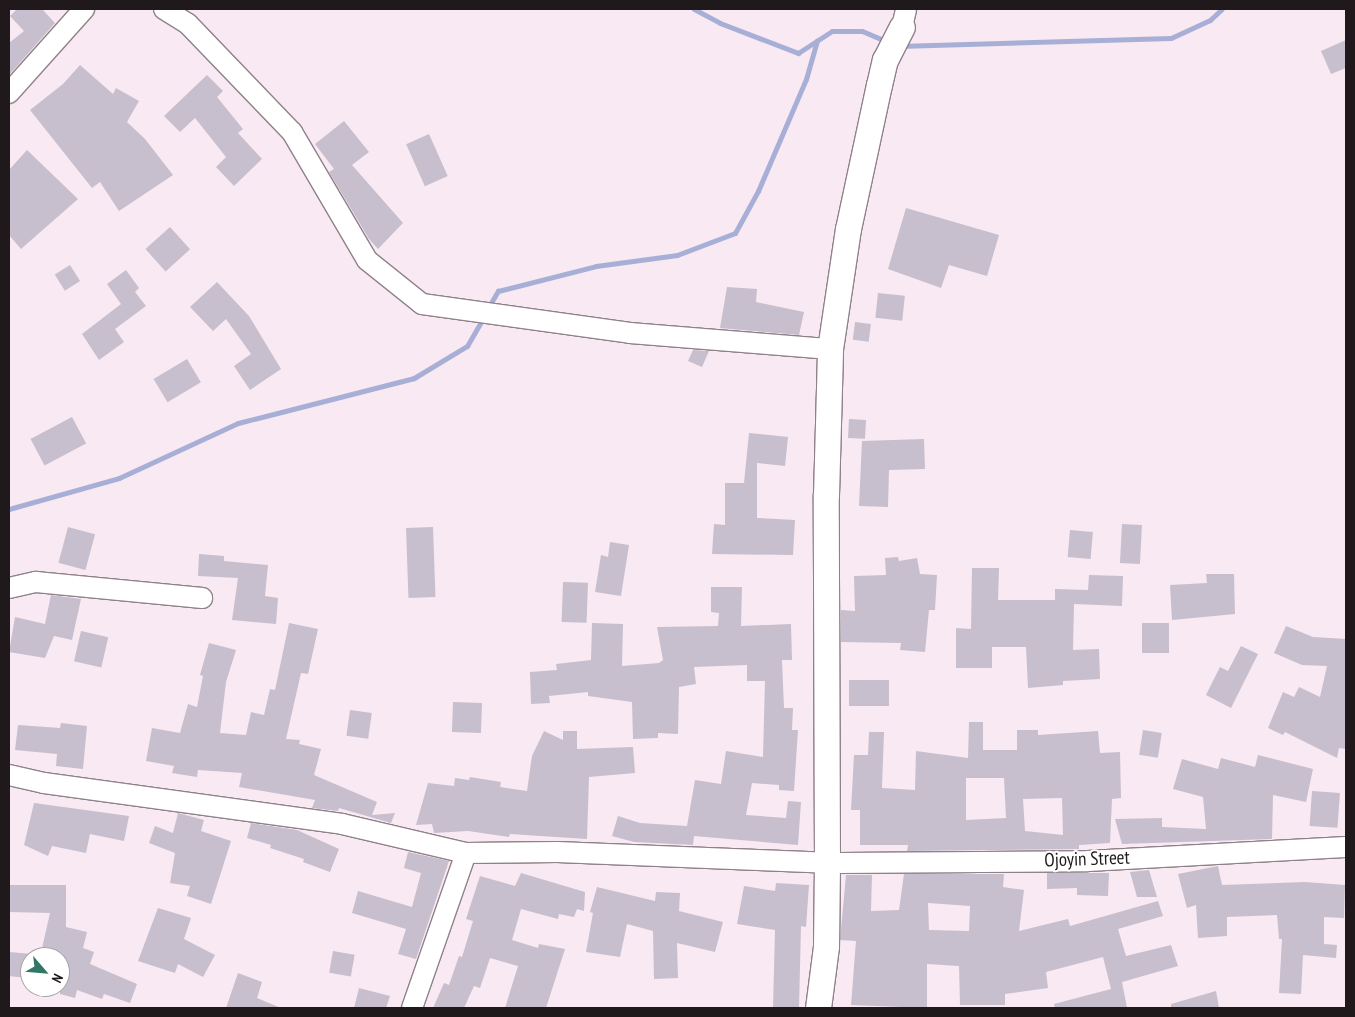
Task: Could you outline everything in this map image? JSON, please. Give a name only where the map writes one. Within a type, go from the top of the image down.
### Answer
[{"type":"street","points":[[9,93],[84,9]]},
{"type":"street","points":[[164,9],[188,24],[292,132],[367,260],[422,304],[498,317],[630,333],[830,349]]},
{"type":"street","points":[[818,1008],[826,946],[826,495],[830,349],[848,230],[885,60],[904,18]]},
{"type":"street","points":[[9,588],[36,582],[202,598]]},
{"type":"street","name":"Ojoyin Street","points":[[9,775],[44,783],[342,824],[466,853],[557,852],[827,862],[1088,860],[1346,846]]},
{"type":"street","points":[[412,1008],[466,853]]},
{"type":"building","points":[[17,9],[42,9],[55,23],[9,75],[9,43],[24,31],[10,16]]},
{"type":"building","points":[[1346,40],[1346,68],[1331,74],[1321,51]]},
{"type":"building","points":[[80,65],[113,94],[116,88],[139,101],[127,122],[145,139],[173,175],[119,211],[100,182],[92,188],[30,110],[63,84]]},
{"type":"building","points":[[207,75],[223,91],[217,97],[243,129],[238,133],[262,159],[234,186],[216,167],[226,157],[195,118],[180,132],[164,116]]},
{"type":"building","points":[[344,121],[369,152],[352,165],[403,223],[378,249],[369,239],[329,172],[334,169],[315,144]]},
{"type":"building","points":[[429,134],[448,176],[425,186],[406,144]]},
{"type":"building","points":[[27,150],[78,199],[21,249],[9,235],[9,170]]},
{"type":"building","points":[[906,208],[999,235],[987,276],[949,265],[941,288],[888,269]]},
{"type":"building","points":[[170,227],[190,249],[166,271],[145,249]]},
{"type":"building","points":[[70,265],[80,281],[65,291],[55,275]]},
{"type":"building","points":[[126,270],[139,288],[135,292],[146,306],[115,329],[124,342],[99,360],[82,334],[121,304],[107,284]]},
{"type":"building","points":[[217,282],[249,316],[281,369],[250,390],[234,366],[251,354],[226,319],[213,331],[190,307]]},
{"type":"building","points":[[727,287],[757,289],[756,302],[804,312],[799,335],[720,328]]},
{"type":"building","points":[[878,293],[905,296],[902,321],[875,318]]},
{"type":"building","points":[[855,322],[871,324],[869,342],[853,340]]},
{"type":"building","points":[[693,350],[709,351],[702,367],[688,361]]},
{"type":"building","points":[[187,359],[201,382],[167,402],[154,379]]},
{"type":"building","points":[[72,417],[86,443],[45,466],[31,439]]},
{"type":"building","points":[[849,419],[866,420],[865,439],[848,438]]},
{"type":"building","points":[[749,433],[788,437],[785,466],[757,463],[757,518],[795,520],[793,555],[712,554],[714,524],[725,525],[725,483],[744,483]]},
{"type":"building","points":[[924,439],[925,469],[889,470],[888,507],[859,506],[862,441]]},
{"type":"building","points":[[1122,524],[1142,525],[1140,564],[1120,563]]},
{"type":"building","points":[[68,527],[95,534],[85,570],[58,563]]},
{"type":"building","points":[[433,527],[435,597],[408,598],[406,528]]},
{"type":"building","points":[[1070,530],[1093,532],[1091,559],[1068,557]]},
{"type":"building","points":[[610,542],[629,545],[621,596],[595,592],[601,555],[608,557]]},
{"type":"building","points":[[199,554],[224,556],[224,561],[268,565],[265,596],[278,598],[276,624],[232,620],[238,578],[198,576]]},
{"type":"building","points":[[898,557],[899,561],[917,558],[920,574],[937,575],[935,610],[929,610],[925,652],[900,650],[901,643],[841,642],[841,610],[855,611],[854,576],[886,575],[885,558]]},
{"type":"building","points":[[972,568],[999,568],[998,600],[1055,600],[1055,589],[1088,590],[1089,575],[1123,576],[1122,606],[1074,604],[1073,650],[1099,649],[1100,679],[1063,681],[1063,685],[1028,688],[1026,647],[992,647],[992,668],[956,668],[956,628],[971,629]]},
{"type":"building","points":[[1206,574],[1234,574],[1235,614],[1172,620],[1170,585],[1207,583]]},
{"type":"building","points":[[563,582],[588,583],[587,623],[562,622]]},
{"type":"building","points":[[711,587],[742,587],[741,626],[791,624],[792,660],[782,660],[784,708],[793,708],[792,730],[798,730],[794,791],[779,790],[779,785],[752,783],[746,815],[786,818],[788,801],[801,802],[798,845],[694,836],[693,845],[634,842],[612,836],[618,816],[640,823],[687,826],[695,780],[721,784],[726,751],[763,757],[765,681],[747,681],[747,665],[694,667],[696,684],[679,687],[678,734],[658,733],[658,738],[633,739],[632,702],[588,696],[588,692],[549,696],[550,703],[531,704],[530,672],[557,670],[556,664],[591,660],[592,623],[623,624],[622,666],[659,663],[663,660],[657,627],[718,626],[719,613],[711,612]]},
{"type":"building","points":[[51,595],[81,599],[72,640],[54,636],[45,658],[9,652],[15,617],[45,624]]},
{"type":"building","points":[[289,623],[318,629],[308,674],[301,673],[286,739],[300,740],[299,744],[321,749],[314,775],[377,802],[372,815],[395,813],[391,823],[339,808],[338,811],[312,808],[315,800],[239,787],[242,773],[198,770],[197,777],[172,773],[174,766],[146,761],[152,728],[180,733],[188,704],[197,707],[203,676],[200,675],[209,643],[236,650],[226,682],[220,733],[246,735],[251,712],[264,715],[270,689],[275,690]]},
{"type":"building","points":[[1142,623],[1169,623],[1169,653],[1142,653]]},
{"type":"building","points":[[1286,626],[1313,637],[1346,639],[1346,749],[1339,748],[1337,758],[1285,732],[1283,735],[1268,728],[1283,692],[1294,697],[1299,687],[1320,697],[1327,666],[1302,665],[1274,653]]},
{"type":"building","points":[[81,631],[108,637],[101,668],[74,661]]},
{"type":"building","points":[[1241,646],[1258,654],[1231,708],[1206,695],[1220,667],[1228,671]]},
{"type":"building","points":[[849,680],[889,680],[889,706],[849,706]]},
{"type":"building","points":[[453,702],[482,703],[481,733],[452,732]]},
{"type":"building","points":[[350,710],[372,713],[368,739],[346,736]]},
{"type":"building","points":[[969,722],[983,722],[983,750],[1017,750],[1017,730],[1038,730],[1038,735],[1098,731],[1100,753],[1120,752],[1121,798],[1112,799],[1110,843],[1079,845],[1079,849],[907,851],[908,845],[860,845],[860,810],[851,810],[854,755],[868,755],[869,732],[884,732],[882,788],[915,790],[916,751],[968,758]],"holes":[[[966,778],[1004,778],[1006,818],[966,820]],[[1062,798],[1063,835],[1025,831],[1023,799]]]},
{"type":"building","points":[[61,723],[87,726],[83,769],[56,766],[57,754],[15,750],[18,725],[60,728]]},
{"type":"building","points":[[1143,730],[1162,733],[1158,758],[1139,755]]},
{"type":"building","points":[[544,731],[563,740],[563,731],[577,731],[577,749],[633,747],[635,773],[589,777],[587,839],[510,834],[509,837],[468,831],[434,833],[432,824],[416,825],[428,783],[454,786],[455,778],[469,780],[470,777],[501,782],[500,787],[527,791],[532,756]]},
{"type":"building","points":[[1258,755],[1313,769],[1306,802],[1273,795],[1272,839],[1122,844],[1115,819],[1162,818],[1162,827],[1206,829],[1203,797],[1173,789],[1182,759],[1218,769],[1221,758],[1255,767]]},
{"type":"building","points":[[1312,791],[1340,793],[1337,828],[1310,826]]},
{"type":"building","points":[[34,803],[129,816],[124,841],[90,834],[86,853],[52,846],[48,856],[24,845]]},
{"type":"building","points":[[178,813],[204,820],[201,831],[231,841],[211,904],[187,896],[190,886],[170,883],[175,853],[149,843],[155,826],[173,833]]},
{"type":"building","points":[[251,823],[297,830],[339,849],[330,872],[303,862],[304,859],[270,848],[271,845],[247,838]]},
{"type":"building","points":[[408,852],[449,861],[416,959],[398,954],[406,929],[352,913],[358,891],[412,907],[421,873],[404,868]]},
{"type":"building","points":[[1218,866],[1222,885],[1305,882],[1345,885],[1344,918],[1324,917],[1324,944],[1337,945],[1336,958],[1303,955],[1301,994],[1279,993],[1282,939],[1279,939],[1277,915],[1227,917],[1227,936],[1198,938],[1196,905],[1187,908],[1178,874]]},
{"type":"building","points":[[1149,870],[1157,897],[1137,897],[1130,872]]},
{"type":"building","points":[[521,873],[585,892],[584,911],[577,909],[574,917],[559,914],[558,919],[521,909],[512,940],[538,948],[539,944],[565,949],[546,1008],[505,1008],[518,966],[490,958],[480,988],[474,986],[464,1008],[433,1008],[444,983],[449,985],[459,956],[462,957],[473,921],[466,919],[480,876],[515,886]]},
{"type":"building","points":[[1047,873],[1109,873],[1108,896],[1077,895],[1077,888],[1047,889]]},
{"type":"building","points":[[904,874],[1004,874],[1003,887],[1024,890],[1019,931],[1068,919],[1070,926],[1158,901],[1163,916],[1118,929],[1126,956],[1171,945],[1178,966],[1122,982],[1127,1008],[1055,1008],[1054,1004],[1111,989],[1103,957],[1046,972],[1048,988],[1005,994],[1005,1005],[960,1005],[959,966],[927,964],[927,1008],[851,1005],[856,941],[840,940],[846,875],[872,875],[871,911],[899,910]],"holes":[[[928,903],[970,906],[969,931],[929,930]]]},
{"type":"building","points":[[776,883],[809,885],[806,927],[801,926],[799,1008],[773,1008],[775,930],[737,924],[744,886],[775,891]]},
{"type":"building","points":[[9,885],[66,885],[66,927],[87,932],[83,948],[94,952],[90,964],[137,984],[130,1003],[104,994],[102,999],[77,990],[75,998],[70,997],[70,947],[42,947],[50,913],[9,912]]},
{"type":"building","points":[[597,887],[655,901],[656,892],[680,893],[679,911],[723,922],[715,952],[677,943],[678,978],[654,979],[653,931],[627,924],[620,957],[586,952],[593,913],[590,912]]},
{"type":"building","points":[[158,908],[191,918],[184,939],[215,955],[203,977],[178,964],[175,973],[138,961]]},
{"type":"building","points":[[333,951],[355,955],[351,976],[329,973]]},
{"type":"building","points":[[9,952],[20,953],[20,977],[9,976]]},
{"type":"building","points":[[238,973],[262,982],[257,998],[281,1008],[226,1008]]},
{"type":"building","points":[[359,988],[390,996],[386,1008],[354,1008]]},
{"type":"building","points":[[1216,991],[1219,1008],[1171,1008],[1171,1004]]},
{"type":"waterway","points":[[694,9],[720,23],[798,53],[832,31],[862,31],[886,41]]},
{"type":"waterway","points":[[899,46],[1171,38],[1210,20],[1222,9]]},
{"type":"waterway","points":[[488,308],[498,291],[596,266],[677,255],[735,233],[758,191],[806,79],[817,41]]},
{"type":"waterway","points":[[9,509],[119,478],[238,423],[414,378],[467,346],[483,318]]}]
